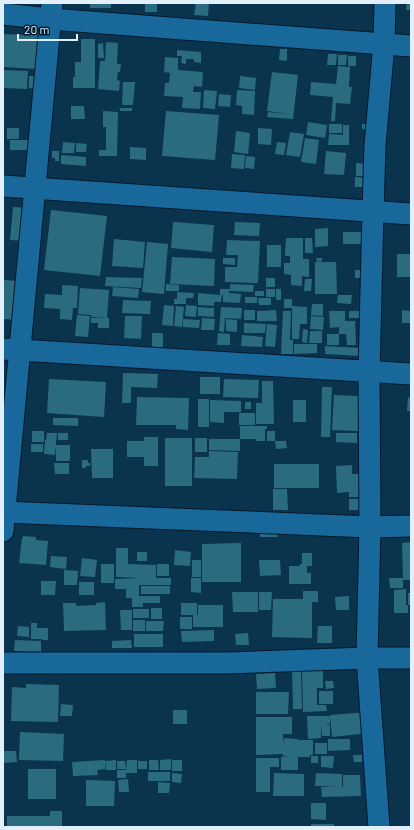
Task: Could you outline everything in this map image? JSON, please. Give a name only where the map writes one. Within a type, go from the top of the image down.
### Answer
[{"type":"street","points":[[379,827],[367,658],[370,526],[369,372],[375,144],[384,44],[385,3]]},
{"type":"street","points":[[51,11],[34,189],[12,349],[4,519],[411,526]]},
{"type":"street","points":[[3,14],[51,11],[411,46]]},
{"type":"street","points":[[3,186],[411,214]]},
{"type":"street","points":[[12,349],[411,374]]},
{"type":"street","points":[[3,663],[227,663],[411,658]]},
{"type":"building","points":[[90,3],[111,3],[111,8],[90,8]]},
{"type":"building","points":[[145,3],[157,3],[157,12],[145,12]]},
{"type":"building","points":[[196,3],[209,3],[208,16],[194,15]]},
{"type":"building","points":[[407,3],[411,3],[411,10],[406,10]]},
{"type":"building","points":[[28,28],[41,29],[39,69],[3,67],[3,34],[27,35]]},
{"type":"building","points":[[81,39],[95,39],[95,88],[73,88],[75,62],[81,62]]},
{"type":"building","points":[[106,42],[118,43],[117,64],[121,64],[117,80],[120,81],[119,91],[98,89],[100,61],[105,61]]},
{"type":"building","points":[[103,43],[104,58],[98,58],[98,44]]},
{"type":"building","points":[[280,49],[287,49],[287,61],[279,60]]},
{"type":"building","points":[[177,50],[201,52],[201,63],[194,62],[194,59],[186,59],[186,64],[181,63],[182,56],[177,56]]},
{"type":"building","points":[[328,54],[337,54],[336,65],[327,65]]},
{"type":"building","points":[[338,55],[347,55],[346,65],[338,65]]},
{"type":"building","points":[[348,56],[356,56],[356,66],[348,66]]},
{"type":"building","points":[[165,57],[178,58],[178,70],[203,72],[202,87],[194,86],[193,92],[201,92],[200,109],[182,108],[183,97],[164,96],[165,83],[169,83],[170,73],[164,72]]},
{"type":"building","points":[[338,66],[350,67],[349,87],[352,87],[350,104],[336,103],[335,121],[331,121],[333,97],[310,95],[311,82],[336,84]]},
{"type":"building","points":[[3,70],[28,71],[27,89],[3,88]]},
{"type":"building","points":[[272,72],[298,75],[293,119],[267,117],[268,112],[291,114],[267,111]]},
{"type":"building","points":[[29,76],[39,76],[38,89],[29,88]]},
{"type":"building","points":[[240,76],[256,78],[255,90],[239,88]]},
{"type":"building","points":[[123,82],[135,82],[133,105],[122,105]]},
{"type":"building","points":[[204,90],[217,91],[215,109],[203,108]]},
{"type":"building","points":[[237,90],[255,91],[254,115],[242,114],[242,106],[236,105]]},
{"type":"building","points":[[219,94],[231,95],[230,107],[218,106]]},
{"type":"building","points":[[71,106],[84,106],[85,119],[71,119]]},
{"type":"building","points":[[120,108],[132,108],[132,111],[120,111]]},
{"type":"building","points":[[103,111],[118,112],[117,156],[99,156],[99,150],[106,150],[106,127],[103,127]]},
{"type":"building","points":[[166,111],[219,115],[215,160],[162,156]]},
{"type":"building","points":[[308,122],[327,125],[325,138],[306,135]]},
{"type":"building","points":[[329,124],[342,124],[342,133],[329,133]]},
{"type":"building","points":[[362,124],[372,124],[372,130],[362,129]]},
{"type":"building","points":[[343,125],[349,125],[349,145],[328,145],[329,134],[343,135]]},
{"type":"building","points":[[7,128],[19,128],[19,139],[7,139]]},
{"type":"building","points":[[258,128],[272,129],[271,145],[258,144]]},
{"type":"building","points":[[236,131],[250,133],[248,154],[234,152]]},
{"type":"building","points":[[290,132],[304,134],[300,157],[286,155]]},
{"type":"building","points":[[305,138],[319,140],[316,164],[301,162]]},
{"type":"building","points":[[10,140],[33,140],[30,150],[10,150]]},
{"type":"building","points":[[63,142],[75,143],[74,153],[62,153]]},
{"type":"building","points":[[277,142],[286,143],[284,155],[275,154]]},
{"type":"building","points":[[76,143],[87,144],[86,152],[76,152]]},
{"type":"building","points":[[130,147],[146,148],[146,160],[130,159]]},
{"type":"building","points":[[52,151],[59,151],[59,161],[55,161],[55,158],[52,158]]},
{"type":"building","points":[[326,151],[346,153],[344,175],[324,174]]},
{"type":"building","points":[[232,154],[245,155],[244,169],[231,168]]},
{"type":"building","points":[[61,155],[86,157],[86,166],[61,164]]},
{"type":"building","points":[[246,156],[255,157],[254,169],[245,168]]},
{"type":"building","points":[[356,163],[369,164],[368,176],[356,176]]},
{"type":"building","points":[[355,177],[369,178],[369,187],[355,187]]},
{"type":"building","points":[[13,207],[29,208],[25,241],[10,240]]},
{"type":"building","points":[[51,210],[107,216],[100,276],[44,270]]},
{"type":"building","points":[[173,222],[214,225],[212,252],[171,248]]},
{"type":"building","points":[[235,222],[260,223],[259,236],[234,235]]},
{"type":"building","points":[[328,228],[328,246],[315,247],[315,229]]},
{"type":"building","points":[[343,232],[366,232],[366,244],[343,244]]},
{"type":"building","points":[[286,238],[303,238],[303,259],[309,259],[309,277],[302,276],[302,286],[291,285],[291,275],[284,274],[284,263],[290,263],[290,256],[285,256]]},
{"type":"building","points":[[305,238],[312,238],[313,253],[305,253]]},
{"type":"building","points":[[114,239],[145,242],[143,268],[112,266]]},
{"type":"building","points":[[227,240],[260,241],[258,283],[225,282],[225,267],[237,267],[238,255],[226,255]]},
{"type":"building","points":[[147,242],[168,244],[164,294],[142,292]]},
{"type":"building","points":[[267,245],[281,245],[281,267],[267,267]]},
{"type":"building","points":[[397,254],[411,254],[411,297],[410,277],[397,277]]},
{"type":"building","points":[[172,257],[215,259],[214,286],[170,284]]},
{"type":"building","points":[[223,258],[235,258],[235,265],[223,264]]},
{"type":"building","points":[[316,258],[322,258],[322,261],[317,262]]},
{"type":"building","points":[[315,262],[336,262],[337,294],[315,294]]},
{"type":"building","points":[[355,270],[366,270],[365,278],[355,278]]},
{"type":"building","points":[[106,277],[142,278],[141,288],[105,286]]},
{"type":"building","points":[[266,278],[275,278],[275,287],[266,287]]},
{"type":"building","points":[[305,279],[312,279],[311,291],[304,291]]},
{"type":"building","points":[[3,280],[20,281],[17,320],[3,319]]},
{"type":"building","points":[[166,284],[179,285],[179,291],[166,291]]},
{"type":"building","points":[[230,284],[254,285],[253,292],[230,291]]},
{"type":"building","points":[[62,285],[78,286],[77,308],[73,308],[72,320],[60,319],[60,309],[44,308],[45,294],[62,295]]},
{"type":"building","points":[[113,287],[139,289],[138,298],[112,296]]},
{"type":"building","points":[[80,288],[109,290],[107,318],[78,314]]},
{"type":"building","points":[[220,289],[230,289],[229,293],[241,294],[240,303],[223,302],[222,294],[221,302],[214,302],[214,306],[198,305],[198,293],[220,295]]},
{"type":"building","points":[[266,289],[275,289],[275,297],[266,297]]},
{"type":"building","points":[[276,289],[281,289],[281,300],[276,300]]},
{"type":"building","points":[[255,291],[264,291],[264,296],[255,296]]},
{"type":"building","points":[[177,292],[194,293],[193,298],[186,298],[186,304],[174,304],[174,299],[177,299]]},
{"type":"building","points":[[338,295],[352,295],[351,304],[337,303]]},
{"type":"building","points":[[245,297],[257,297],[257,303],[245,303]]},
{"type":"building","points":[[258,298],[271,298],[271,305],[259,305]]},
{"type":"building","points":[[284,299],[292,299],[292,308],[284,308]]},
{"type":"building","points":[[123,300],[151,301],[150,314],[122,313]]},
{"type":"building","points":[[312,304],[323,304],[323,316],[311,315]]},
{"type":"building","points":[[164,305],[174,306],[173,326],[162,325]]},
{"type":"building","points":[[186,305],[197,306],[196,317],[185,316]]},
{"type":"building","points":[[176,306],[184,307],[182,327],[174,326]]},
{"type":"building","points":[[292,306],[307,307],[307,324],[300,324],[299,339],[292,339]]},
{"type":"building","points":[[198,307],[214,308],[214,317],[198,316]]},
{"type":"building","points":[[221,307],[242,308],[241,319],[225,318],[224,332],[219,331]]},
{"type":"building","points":[[244,310],[255,310],[255,320],[244,320]]},
{"type":"building","points":[[276,310],[277,321],[257,321],[257,311]]},
{"type":"building","points":[[402,310],[411,311],[410,323],[402,323]]},
{"type":"building","points":[[283,311],[291,311],[290,340],[293,340],[293,354],[281,354]]},
{"type":"building","points":[[329,311],[345,311],[345,321],[355,321],[356,345],[347,345],[346,334],[339,334],[339,327],[330,328]]},
{"type":"building","points":[[349,311],[360,311],[360,318],[349,318]]},
{"type":"building","points":[[77,315],[90,316],[88,337],[75,336]]},
{"type":"building","points":[[125,316],[142,316],[141,339],[124,338]]},
{"type":"building","points":[[311,316],[324,317],[323,330],[310,329]]},
{"type":"building","points":[[91,318],[109,318],[109,328],[98,328],[98,323],[91,323]]},
{"type":"building","points":[[202,318],[215,319],[214,330],[201,330]]},
{"type":"building","points":[[183,319],[200,320],[199,328],[183,327]]},
{"type":"building","points":[[226,319],[237,320],[237,332],[226,331]]},
{"type":"building","points":[[244,323],[266,324],[265,333],[244,333]]},
{"type":"building","points":[[267,324],[277,325],[275,347],[265,346]]},
{"type":"building","points":[[303,329],[308,330],[307,343],[302,342]]},
{"type":"building","points":[[310,331],[322,331],[322,343],[309,343]]},
{"type":"building","points":[[152,333],[163,333],[163,347],[152,347]]},
{"type":"building","points":[[218,333],[230,334],[230,345],[217,345]]},
{"type":"building","points":[[327,334],[339,334],[339,345],[327,345]]},
{"type":"building","points":[[242,335],[263,337],[262,347],[241,346]]},
{"type":"building","points":[[294,344],[317,344],[317,353],[294,354]]},
{"type":"building","points":[[325,346],[360,348],[360,356],[325,354]]},
{"type":"building","points":[[123,373],[158,374],[157,388],[131,387],[131,403],[122,403]]},
{"type":"building","points":[[200,377],[220,377],[220,394],[200,394]]},
{"type":"building","points":[[49,379],[106,382],[104,417],[47,413]]},
{"type":"building","points":[[224,379],[259,380],[258,398],[223,397]]},
{"type":"building","points":[[262,381],[273,381],[274,424],[256,424],[256,403],[262,403]]},
{"type":"building","points":[[322,387],[332,387],[330,437],[321,437]]},
{"type":"building","points":[[334,395],[360,396],[358,431],[332,430]]},
{"type":"building","points":[[137,397],[189,398],[188,430],[176,429],[176,425],[136,425]]},
{"type":"building","points":[[408,397],[411,398],[411,411],[407,411]]},
{"type":"building","points":[[198,399],[209,399],[209,427],[198,427]]},
{"type":"building","points":[[210,400],[241,401],[241,412],[224,412],[224,423],[210,422]]},
{"type":"building","points":[[293,400],[306,400],[306,422],[293,422]]},
{"type":"building","points":[[245,402],[251,402],[251,409],[245,409]]},
{"type":"building","points":[[239,413],[255,413],[255,425],[239,425]]},
{"type":"building","points":[[53,418],[78,418],[78,426],[53,425]]},
{"type":"building","points":[[240,426],[256,426],[256,439],[240,439]]},
{"type":"building","points":[[256,426],[267,426],[267,429],[265,429],[265,441],[256,441]]},
{"type":"building","points":[[32,431],[44,431],[44,442],[32,442]]},
{"type":"building","points":[[267,431],[275,431],[275,441],[267,441]]},
{"type":"building","points":[[47,433],[57,433],[55,455],[44,454]]},
{"type":"building","points":[[58,433],[68,433],[68,440],[58,440]]},
{"type":"building","points":[[336,433],[357,433],[357,443],[336,442]]},
{"type":"building","points":[[144,437],[158,437],[158,466],[144,466],[144,457],[127,457],[127,441],[144,441]]},
{"type":"building","points":[[165,438],[192,438],[192,486],[165,486]]},
{"type":"building","points":[[195,438],[207,438],[207,452],[195,452]]},
{"type":"building","points":[[209,439],[240,439],[240,451],[209,450]]},
{"type":"building","points":[[275,441],[286,441],[287,448],[276,449]]},
{"type":"building","points":[[31,444],[43,444],[43,452],[31,452]]},
{"type":"building","points":[[56,445],[70,445],[70,461],[56,461]]},
{"type":"building","points":[[91,449],[113,449],[113,478],[92,478]]},
{"type":"building","points":[[209,451],[238,452],[237,479],[194,478],[195,457],[209,457]]},
{"type":"building","points":[[82,460],[88,460],[90,466],[82,468]]},
{"type":"building","points":[[54,463],[69,463],[69,474],[55,474]]},
{"type":"building","points":[[274,464],[319,464],[319,488],[274,488]]},
{"type":"building","points":[[352,465],[352,474],[363,474],[363,492],[359,492],[359,497],[349,497],[349,492],[337,493],[336,466]]},
{"type":"building","points":[[273,489],[287,489],[288,510],[273,510]]},
{"type":"building","points":[[349,499],[361,499],[361,510],[349,510]]},
{"type":"building","points":[[260,527],[278,527],[278,537],[260,537]]},
{"type":"building","points":[[23,536],[36,537],[36,540],[48,541],[46,565],[19,563]]},
{"type":"building","points":[[411,542],[411,580],[403,580],[402,543]]},
{"type":"building","points":[[241,543],[241,582],[202,582],[202,544]]},
{"type":"building","points":[[116,548],[128,548],[128,564],[156,565],[156,578],[171,578],[171,585],[139,585],[139,596],[160,596],[160,603],[143,603],[143,607],[132,607],[132,598],[126,598],[126,589],[115,589],[115,579],[140,578],[116,577]]},
{"type":"building","points":[[175,550],[191,552],[190,566],[174,565]]},
{"type":"building","points":[[137,552],[147,552],[147,561],[137,561]]},
{"type":"building","points":[[302,553],[312,553],[312,566],[307,566],[307,573],[311,573],[311,584],[289,584],[289,566],[300,566],[300,564],[302,564]]},
{"type":"building","points":[[51,556],[67,557],[66,569],[50,567]]},
{"type":"building","points":[[82,558],[97,560],[95,577],[80,576]]},
{"type":"building","points":[[192,560],[201,560],[201,577],[192,577]]},
{"type":"building","points":[[259,560],[280,560],[281,575],[260,576]]},
{"type":"building","points":[[101,564],[114,564],[114,583],[101,583]]},
{"type":"building","points":[[157,564],[169,564],[169,576],[157,576]]},
{"type":"building","points":[[64,570],[78,571],[77,585],[64,585]]},
{"type":"building","points":[[191,578],[201,578],[201,593],[191,592]]},
{"type":"building","points":[[389,578],[403,578],[403,588],[390,588]]},
{"type":"building","points":[[41,581],[56,581],[55,595],[41,595]]},
{"type":"building","points":[[79,582],[94,582],[94,595],[79,595]]},
{"type":"building","points":[[141,586],[170,586],[170,594],[141,594]]},
{"type":"building","points":[[406,589],[406,605],[408,605],[408,613],[394,613],[394,590]]},
{"type":"building","points":[[303,591],[318,591],[318,602],[312,602],[312,638],[272,637],[273,599],[303,599]]},
{"type":"building","points":[[232,592],[258,592],[258,612],[233,612]]},
{"type":"building","points":[[259,592],[272,592],[271,610],[259,610]]},
{"type":"building","points":[[408,593],[411,593],[411,612],[410,605],[408,605]]},
{"type":"building","points":[[349,596],[349,610],[336,610],[335,597]]},
{"type":"building","points":[[105,602],[106,630],[64,631],[63,603],[76,603],[76,606],[96,605],[96,603]]},
{"type":"building","points":[[181,603],[197,603],[197,615],[198,605],[223,605],[223,627],[193,627],[193,615],[181,615]]},
{"type":"building","points":[[151,608],[162,608],[162,619],[151,619]]},
{"type":"building","points":[[133,609],[149,609],[149,618],[133,618]]},
{"type":"building","points":[[120,610],[132,610],[132,630],[121,630]]},
{"type":"building","points":[[180,617],[192,617],[192,629],[180,629]]},
{"type":"building","points":[[133,620],[145,620],[145,631],[133,631]]},
{"type":"building","points":[[146,621],[164,621],[163,631],[146,631]]},
{"type":"building","points":[[31,623],[37,623],[37,628],[48,628],[48,640],[31,639]]},
{"type":"building","points":[[18,626],[29,627],[29,637],[17,636]]},
{"type":"building","points":[[318,626],[332,626],[332,643],[317,643]]},
{"type":"building","points":[[214,630],[214,641],[182,642],[181,631]]},
{"type":"building","points":[[248,633],[249,645],[236,645],[235,634]]},
{"type":"building","points":[[134,634],[163,634],[163,647],[134,647]]},
{"type":"building","points":[[15,640],[41,641],[41,652],[14,651]]},
{"type":"building","points":[[131,640],[132,648],[112,648],[112,641]]},
{"type":"building","points":[[302,669],[323,669],[323,688],[317,688],[317,705],[326,705],[327,711],[303,712]]},
{"type":"building","points":[[292,670],[301,670],[302,709],[293,709]]},
{"type":"building","points":[[275,673],[276,688],[257,689],[256,674]]},
{"type":"building","points":[[325,681],[333,681],[334,688],[326,689]]},
{"type":"building","points":[[26,684],[59,685],[58,722],[11,721],[12,687],[26,688]]},
{"type":"building","points":[[319,691],[333,691],[333,704],[319,704]]},
{"type":"building","points":[[256,692],[289,692],[288,714],[256,714]]},
{"type":"building","points":[[61,704],[73,705],[72,716],[60,716]]},
{"type":"building","points":[[173,710],[187,710],[187,724],[173,724]]},
{"type":"building","points":[[369,712],[370,733],[332,737],[330,715]]},
{"type":"building","points":[[307,716],[330,716],[330,724],[324,725],[330,725],[330,736],[322,736],[321,724],[321,738],[308,739]]},
{"type":"building","points":[[256,717],[292,717],[292,734],[283,734],[283,744],[284,738],[313,740],[313,755],[310,755],[310,757],[298,757],[298,770],[281,770],[281,757],[290,756],[283,756],[283,754],[256,755]]},
{"type":"building","points":[[20,732],[64,734],[63,761],[19,760]]},
{"type":"building","points":[[328,739],[350,739],[350,750],[328,751]]},
{"type":"building","points":[[315,743],[327,743],[327,754],[315,754]]},
{"type":"building","points":[[3,751],[16,751],[17,762],[3,763]]},
{"type":"building","points":[[353,755],[362,755],[362,762],[354,762]]},
{"type":"building","points":[[311,756],[318,756],[318,763],[311,763]]},
{"type":"building","points":[[321,756],[334,756],[333,768],[321,767]]},
{"type":"building","points":[[256,758],[279,758],[279,767],[270,767],[270,792],[256,792]]},
{"type":"building","points":[[171,759],[171,770],[160,770],[160,760]]},
{"type":"building","points":[[105,760],[105,769],[97,770],[98,775],[73,776],[72,762]]},
{"type":"building","points":[[116,760],[116,770],[106,770],[105,761]]},
{"type":"building","points":[[127,760],[137,760],[137,773],[126,773],[126,778],[117,778],[117,770],[126,770]]},
{"type":"building","points":[[149,760],[158,760],[159,770],[149,770]]},
{"type":"building","points":[[172,760],[182,760],[182,771],[172,771]]},
{"type":"building","points":[[117,761],[125,761],[126,769],[117,769]]},
{"type":"building","points":[[138,761],[147,761],[147,769],[138,769]]},
{"type":"building","points":[[28,769],[56,769],[56,799],[28,799]]},
{"type":"building","points":[[148,772],[170,772],[170,781],[148,781]]},
{"type":"building","points":[[172,773],[182,774],[181,783],[172,782]]},
{"type":"building","points":[[274,773],[304,774],[304,796],[273,796]]},
{"type":"building","points":[[316,773],[342,774],[342,787],[343,775],[360,775],[361,796],[322,797],[321,787],[336,786],[315,786]]},
{"type":"building","points":[[128,779],[129,792],[119,792],[118,780]]},
{"type":"building","points":[[86,780],[115,781],[114,806],[86,806]]},
{"type":"building","points":[[158,782],[170,783],[169,793],[158,793]]},
{"type":"building","points":[[311,803],[326,803],[326,820],[311,819]]},
{"type":"building","points":[[50,811],[62,811],[62,827],[7,827],[7,816],[50,816]]},
{"type":"building","points":[[311,824],[323,824],[323,827],[311,827]]},
{"type":"building","points":[[323,824],[334,824],[334,827],[323,827]]}]
